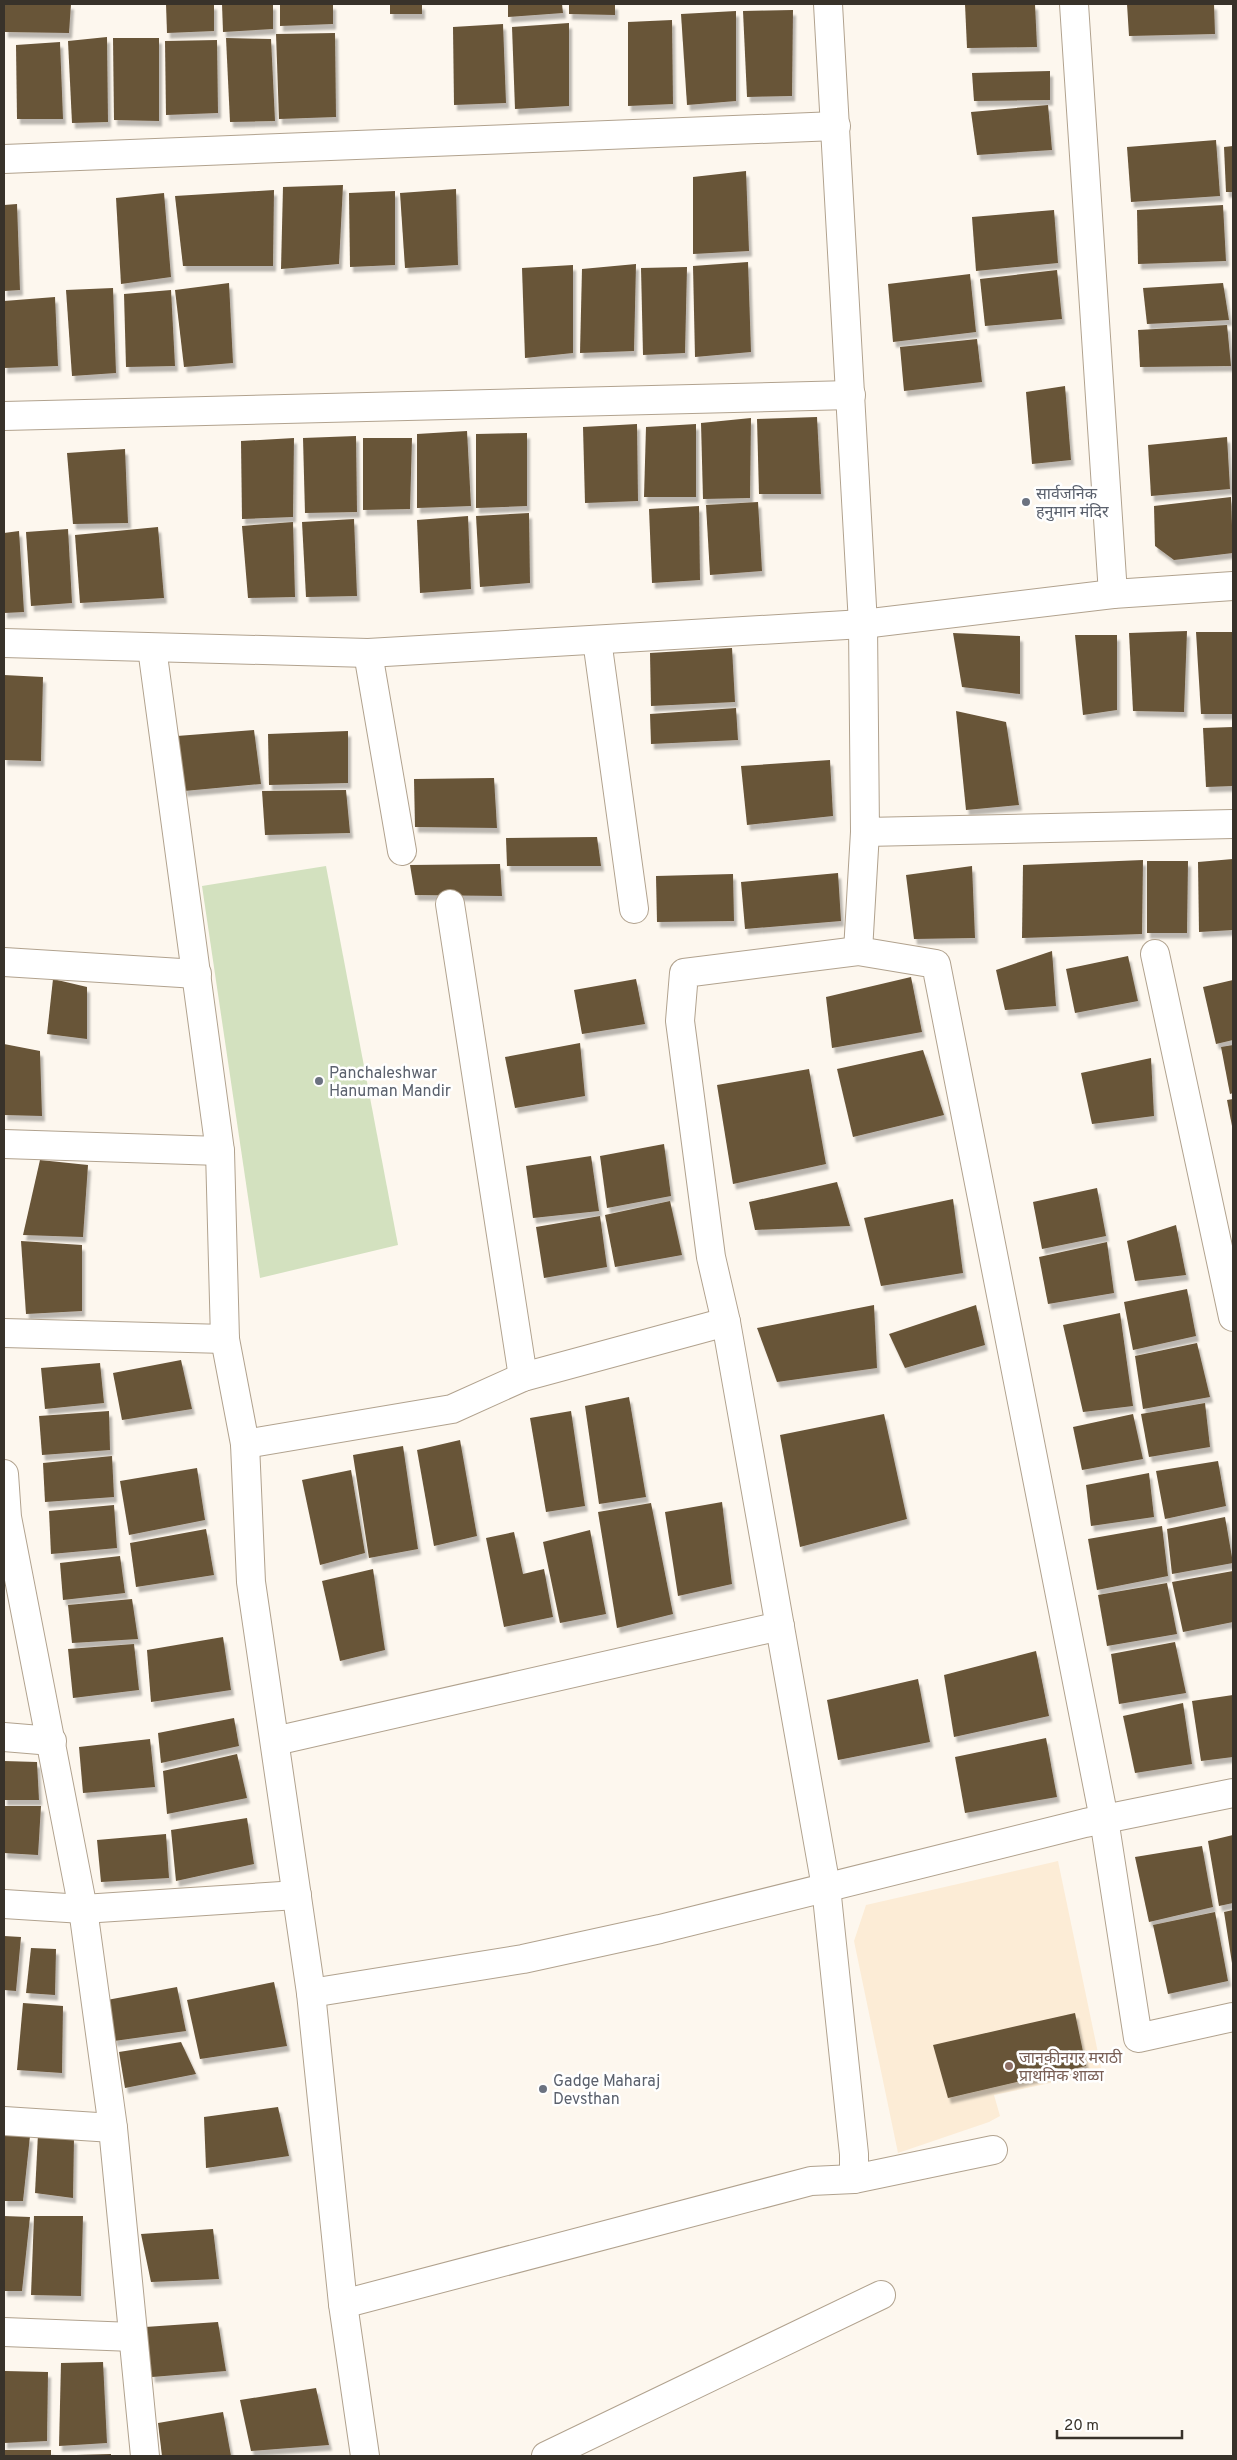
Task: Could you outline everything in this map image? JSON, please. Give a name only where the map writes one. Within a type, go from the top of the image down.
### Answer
[{"type":"street","points":[[828,4],[863,624],[864,832],[858,951]]},
{"type":"street","points":[[1074,4],[1113,594]]},
{"type":"street","points":[[4,159],[836,126]]},
{"type":"street","points":[[4,416],[851,395]]},
{"type":"street","points":[[4,643],[368,653],[863,624],[1113,594],[1233,586]]},
{"type":"street","points":[[597,640],[634,909]]},
{"type":"street","points":[[152,648],[220,1151],[225,1339],[245,1444],[251,1582],[311,1993],[343,2304],[365,2456]]},
{"type":"street","points":[[368,653],[402,851]]},
{"type":"street","points":[[864,832],[1233,824]]},
{"type":"street","points":[[450,904],[523,1377]]},
{"type":"street","points":[[854,2179],[854,2154],[826,1887],[726,1322],[711,1256],[680,1021],[684,973],[858,951],[936,964],[1104,1819],[1138,2038],[1233,2017]]},
{"type":"street","points":[[1155,954],[1233,1317]]},
{"type":"street","points":[[4,962],[197,974]]},
{"type":"street","points":[[4,1144],[220,1151]]},
{"type":"street","points":[[245,1444],[452,1409],[523,1377],[726,1322]]},
{"type":"street","points":[[4,1333],[225,1339]]},
{"type":"street","points":[[4,1474],[5,1517],[52,1742],[83,1909],[113,2128],[145,2456]]},
{"type":"street","points":[[275,1741],[780,1626]]},
{"type":"street","points":[[4,1737],[52,1742]]},
{"type":"street","points":[[311,1993],[522,1959],[660,1929],[1104,1819],[1233,1793]]},
{"type":"street","points":[[4,1904],[83,1909],[297,1895]]},
{"type":"street","points":[[4,2121],[113,2128]]},
{"type":"street","points":[[343,2304],[812,2181],[854,2179],[993,2150]]},
{"type":"street","points":[[546,2456],[881,2295]]},
{"type":"street","points":[[4,2332],[133,2337]]},
{"type":"shaded area","points":[[1058,1861],[1102,2072],[994,2095],[1000,2116],[989,2122],[898,2153],[854,1941],[866,1905]]},
{"type":"green space","points":[[326,866],[398,1245],[260,1278],[202,886]]},
{"type":"building","points":[[5,4],[71,4],[69,33],[5,32]]},
{"type":"building","points":[[166,4],[214,4],[214,31],[167,33]]},
{"type":"building","points":[[222,4],[273,4],[273,29],[223,32]]},
{"type":"building","points":[[280,4],[333,4],[333,24],[280,26]]},
{"type":"building","points":[[390,4],[422,4],[422,14],[390,14]]},
{"type":"building","points":[[508,4],[562,4],[563,13],[508,17]]},
{"type":"building","points":[[569,4],[615,4],[615,15],[569,14]]},
{"type":"building","points":[[965,4],[1035,4],[1037,47],[967,48]]},
{"type":"building","points":[[1127,4],[1214,4],[1215,34],[1129,36]]},
{"type":"building","points":[[793,10],[792,96],[747,97],[743,11]]},
{"type":"building","points":[[736,11],[736,101],[687,105],[681,14]]},
{"type":"building","points":[[672,20],[673,104],[628,106],[628,22]]},
{"type":"building","points":[[569,23],[569,106],[515,109],[512,27]]},
{"type":"building","points":[[503,24],[506,103],[454,105],[453,27]]},
{"type":"building","points":[[335,33],[336,117],[279,119],[276,34]]},
{"type":"building","points":[[107,37],[108,122],[72,123],[68,41]]},
{"type":"building","points":[[113,38],[159,38],[159,121],[114,120]]},
{"type":"building","points":[[226,38],[271,39],[275,121],[230,122]]},
{"type":"building","points":[[217,40],[218,113],[166,115],[165,41]]},
{"type":"building","points":[[60,42],[63,119],[17,119],[16,45]]},
{"type":"building","points":[[1050,71],[1050,100],[974,101],[972,73]]},
{"type":"building","points":[[1048,105],[1052,150],[977,155],[971,112]]},
{"type":"building","points":[[1216,140],[1220,196],[1131,202],[1127,147]]},
{"type":"building","points":[[1233,146],[1233,192],[1226,192],[1224,147]]},
{"type":"building","points":[[746,171],[749,251],[693,254],[693,177]]},
{"type":"building","points":[[343,185],[339,264],[281,269],[283,187]]},
{"type":"building","points":[[456,189],[458,265],[405,268],[400,193]]},
{"type":"building","points":[[274,190],[273,266],[183,266],[175,196]]},
{"type":"building","points":[[395,191],[395,265],[350,267],[349,193]]},
{"type":"building","points":[[164,193],[171,277],[121,284],[116,198]]},
{"type":"building","points":[[17,204],[20,290],[4,291],[4,205]]},
{"type":"building","points":[[1223,205],[1226,261],[1138,264],[1137,210]]},
{"type":"building","points":[[1054,210],[1058,263],[976,271],[972,217]]},
{"type":"building","points":[[748,262],[751,352],[695,357],[693,266]]},
{"type":"building","points":[[636,264],[634,351],[580,353],[582,269]]},
{"type":"building","points":[[573,265],[573,353],[525,358],[522,268]]},
{"type":"building","points":[[687,267],[685,353],[643,355],[641,268]]},
{"type":"building","points":[[1057,270],[1062,319],[985,326],[980,279]]},
{"type":"building","points":[[970,274],[976,332],[893,342],[888,284]]},
{"type":"building","points":[[229,283],[233,363],[184,367],[175,290]]},
{"type":"building","points":[[1223,283],[1229,320],[1147,324],[1143,288]]},
{"type":"building","points":[[113,288],[116,373],[72,376],[66,290]]},
{"type":"building","points":[[171,290],[175,366],[126,367],[124,294]]},
{"type":"building","points":[[55,297],[58,366],[4,368],[4,301]]},
{"type":"building","points":[[1227,325],[1231,366],[1140,367],[1138,330]]},
{"type":"building","points":[[977,339],[982,382],[904,391],[900,347]]},
{"type":"building","points":[[1065,386],[1071,460],[1032,464],[1026,392]]},
{"type":"building","points":[[817,417],[821,494],[759,494],[757,419]]},
{"type":"building","points":[[751,418],[750,498],[703,499],[701,423]]},
{"type":"building","points":[[637,424],[638,501],[585,503],[583,427]]},
{"type":"building","points":[[696,424],[696,497],[644,497],[646,427]]},
{"type":"building","points":[[467,431],[471,506],[417,508],[417,434]]},
{"type":"building","points":[[527,433],[527,506],[476,508],[476,434]]},
{"type":"building","points":[[356,436],[357,512],[305,513],[303,438]]},
{"type":"building","points":[[1227,437],[1230,489],[1151,496],[1148,445]]},
{"type":"building","points":[[294,438],[293,517],[242,519],[241,441]]},
{"type":"building","points":[[363,438],[412,438],[410,509],[363,510]]},
{"type":"building","points":[[125,449],[128,523],[73,524],[67,453]]},
{"type":"building","points":[[1231,497],[1233,553],[1174,560],[1155,546],[1154,506]]},
{"type":"building","points":[[758,502],[762,571],[710,575],[706,505]]},
{"type":"building","points":[[699,506],[700,580],[652,583],[649,509]]},
{"type":"building","points":[[529,513],[530,583],[480,587],[476,516]]},
{"type":"building","points":[[468,516],[471,589],[420,593],[417,520]]},
{"type":"building","points":[[354,519],[357,596],[306,597],[302,522]]},
{"type":"building","points":[[293,522],[295,597],[248,598],[242,526]]},
{"type":"building","points":[[158,527],[164,598],[80,603],[75,535]]},
{"type":"building","points":[[68,529],[72,603],[31,606],[26,532]]},
{"type":"building","points":[[19,531],[24,612],[4,613],[4,533]]},
{"type":"building","points":[[1187,631],[1184,712],[1133,711],[1129,633]]},
{"type":"building","points":[[1196,632],[1233,632],[1233,714],[1201,714]]},
{"type":"building","points":[[953,633],[1020,636],[1020,694],[962,687]]},
{"type":"building","points":[[1075,635],[1117,635],[1117,710],[1083,715]]},
{"type":"building","points":[[732,648],[735,702],[651,706],[650,653]]},
{"type":"building","points":[[4,675],[43,677],[41,761],[4,760]]},
{"type":"building","points":[[736,708],[738,740],[651,744],[650,714]]},
{"type":"building","points":[[956,711],[1006,722],[1019,805],[966,810]]},
{"type":"building","points":[[1233,727],[1233,786],[1206,787],[1203,728]]},
{"type":"building","points":[[254,730],[261,784],[184,791],[177,736]]},
{"type":"building","points":[[348,731],[348,783],[269,785],[268,734]]},
{"type":"building","points":[[830,760],[833,816],[747,825],[741,766]]},
{"type":"building","points":[[494,778],[497,828],[415,827],[414,779]]},
{"type":"building","points":[[346,790],[350,833],[265,835],[262,791]]},
{"type":"building","points":[[597,837],[601,866],[507,866],[506,838]]},
{"type":"building","points":[[1233,859],[1233,930],[1199,932],[1198,862]]},
{"type":"building","points":[[1143,860],[1142,934],[1022,938],[1023,865]]},
{"type":"building","points":[[1147,861],[1188,861],[1187,933],[1147,933]]},
{"type":"building","points":[[500,864],[502,896],[415,895],[410,865]]},
{"type":"building","points":[[972,866],[975,938],[914,939],[906,875]]},
{"type":"building","points":[[838,873],[841,921],[745,929],[741,882]]},
{"type":"building","points":[[733,874],[734,921],[657,922],[656,876]]},
{"type":"building","points":[[1052,951],[1056,1006],[1005,1010],[996,970]]},
{"type":"building","points":[[1128,956],[1138,1001],[1075,1013],[1066,969]]},
{"type":"building","points":[[911,977],[922,1032],[832,1048],[826,997]]},
{"type":"building","points":[[53,979],[87,987],[87,1039],[47,1034]]},
{"type":"building","points":[[636,979],[645,1024],[582,1034],[574,990]]},
{"type":"building","points":[[1233,980],[1233,1040],[1216,1044],[1203,987]]},
{"type":"building","points":[[580,1043],[585,1096],[515,1108],[505,1057]]},
{"type":"building","points":[[4,1044],[40,1051],[42,1116],[4,1115]]},
{"type":"building","points":[[1233,1045],[1233,1093],[1230,1094],[1221,1047]]},
{"type":"building","points":[[923,1050],[944,1115],[853,1137],[837,1069]]},
{"type":"building","points":[[1151,1058],[1154,1116],[1092,1124],[1081,1073]]},
{"type":"building","points":[[809,1069],[826,1164],[733,1184],[717,1085]]},
{"type":"building","points":[[1233,1099],[1233,1126],[1232,1126],[1227,1100]]},
{"type":"building","points":[[664,1144],[671,1196],[607,1208],[600,1156]]},
{"type":"building","points":[[591,1156],[599,1211],[533,1218],[526,1166]]},
{"type":"building","points":[[40,1160],[88,1165],[83,1237],[23,1235]]},
{"type":"building","points":[[837,1182],[850,1226],[755,1230],[749,1202]]},
{"type":"building","points":[[1097,1188],[1106,1236],[1042,1249],[1033,1202]]},
{"type":"building","points":[[953,1199],[963,1273],[881,1286],[864,1218]]},
{"type":"building","points":[[670,1201],[682,1255],[615,1267],[605,1215]]},
{"type":"building","points":[[600,1216],[607,1267],[544,1278],[536,1227]]},
{"type":"building","points":[[1176,1225],[1186,1275],[1135,1281],[1127,1241]]},
{"type":"building","points":[[21,1241],[82,1245],[82,1311],[26,1314]]},
{"type":"building","points":[[1107,1242],[1114,1293],[1048,1304],[1039,1257]]},
{"type":"building","points":[[1187,1289],[1196,1336],[1133,1350],[1124,1302]]},
{"type":"building","points":[[874,1305],[877,1368],[777,1382],[757,1328]]},
{"type":"building","points":[[976,1305],[985,1345],[905,1368],[889,1334]]},
{"type":"building","points":[[1120,1313],[1133,1406],[1083,1412],[1063,1325]]},
{"type":"building","points":[[1197,1343],[1210,1397],[1143,1409],[1135,1356]]},
{"type":"building","points":[[181,1360],[192,1409],[122,1420],[113,1373]]},
{"type":"building","points":[[100,1363],[104,1403],[45,1409],[41,1368]]},
{"type":"building","points":[[629,1397],[646,1497],[599,1504],[585,1406]]},
{"type":"building","points":[[1205,1403],[1210,1447],[1149,1457],[1141,1414]]},
{"type":"building","points":[[109,1411],[110,1450],[42,1455],[39,1416]]},
{"type":"building","points":[[571,1411],[585,1506],[546,1512],[530,1418]]},
{"type":"building","points":[[884,1414],[907,1519],[800,1547],[780,1435]]},
{"type":"building","points":[[1133,1414],[1143,1459],[1082,1470],[1073,1427]]},
{"type":"building","points":[[460,1440],[477,1536],[434,1546],[417,1450]]},
{"type":"building","points":[[403,1446],[418,1549],[369,1558],[353,1455]]},
{"type":"building","points":[[112,1456],[114,1497],[45,1502],[43,1463]]},
{"type":"building","points":[[1218,1461],[1226,1506],[1165,1519],[1156,1471]]},
{"type":"building","points":[[197,1468],[205,1520],[129,1535],[120,1481]]},
{"type":"building","points":[[351,1470],[365,1553],[320,1565],[302,1480]]},
{"type":"building","points":[[1149,1473],[1154,1517],[1091,1526],[1086,1485]]},
{"type":"building","points":[[722,1502],[732,1584],[678,1596],[665,1512]]},
{"type":"building","points":[[651,1503],[673,1614],[617,1628],[598,1512]]},
{"type":"building","points":[[114,1505],[117,1548],[51,1554],[49,1511]]},
{"type":"building","points":[[1225,1517],[1233,1563],[1172,1574],[1167,1529]]},
{"type":"building","points":[[1162,1526],[1168,1576],[1097,1590],[1088,1539]]},
{"type":"building","points":[[206,1529],[214,1575],[136,1587],[130,1543]]},
{"type":"building","points":[[590,1530],[606,1614],[560,1623],[543,1542]]},
{"type":"building","points":[[514,1532],[523,1574],[544,1569],[553,1617],[504,1627],[486,1538]]},
{"type":"building","points":[[120,1556],[125,1593],[63,1600],[60,1563]]},
{"type":"building","points":[[373,1569],[385,1650],[340,1661],[322,1581]]},
{"type":"building","points":[[1233,1571],[1233,1622],[1183,1632],[1172,1582]]},
{"type":"building","points":[[1167,1583],[1177,1634],[1107,1646],[1098,1595]]},
{"type":"building","points":[[132,1599],[138,1639],[72,1643],[68,1605]]},
{"type":"building","points":[[223,1637],[231,1690],[151,1702],[147,1650]]},
{"type":"building","points":[[1175,1642],[1186,1693],[1119,1704],[1111,1654]]},
{"type":"building","points":[[134,1644],[139,1690],[73,1698],[68,1649]]},
{"type":"building","points":[[1036,1651],[1049,1716],[954,1737],[944,1675]]},
{"type":"building","points":[[918,1679],[930,1742],[838,1760],[827,1700]]},
{"type":"building","points":[[1233,1695],[1233,1757],[1201,1761],[1192,1701]]},
{"type":"building","points":[[1183,1703],[1192,1764],[1135,1773],[1123,1716]]},
{"type":"building","points":[[234,1718],[239,1746],[161,1763],[158,1733]]},
{"type":"building","points":[[1046,1738],[1057,1797],[965,1813],[955,1757]]},
{"type":"building","points":[[150,1739],[155,1787],[83,1793],[79,1747]]},
{"type":"building","points":[[237,1754],[247,1798],[167,1814],[163,1771]]},
{"type":"building","points":[[4,1761],[37,1762],[39,1800],[4,1800]]},
{"type":"building","points":[[4,1806],[41,1806],[38,1855],[4,1853]]},
{"type":"building","points":[[247,1818],[254,1864],[176,1881],[171,1830]]},
{"type":"building","points":[[166,1834],[169,1878],[101,1882],[97,1840]]},
{"type":"building","points":[[1233,1835],[1233,1903],[1219,1906],[1208,1841]]},
{"type":"building","points":[[1202,1846],[1213,1907],[1149,1922],[1135,1857]]},
{"type":"building","points":[[1233,1910],[1233,1963],[1232,1963],[1224,1912]]},
{"type":"building","points":[[1215,1912],[1228,1981],[1168,1994],[1153,1925]]},
{"type":"building","points":[[4,1936],[21,1937],[16,1991],[4,1990]]},
{"type":"building","points":[[31,1948],[56,1949],[55,1995],[26,1993]]},
{"type":"building","points":[[274,1982],[287,2046],[200,2059],[187,2000]]},
{"type":"building","points":[[177,1987],[186,2031],[114,2041],[107,2000]]},
{"type":"building","points":[[23,2003],[63,2006],[62,2073],[17,2070]]},
{"type":"building","points":[[1075,2013],[1086,2066],[948,2098],[933,2045]]},
{"type":"building","points":[[181,2042],[196,2074],[125,2088],[119,2052]]},
{"type":"building","points":[[278,2107],[289,2156],[206,2168],[204,2117]]},
{"type":"building","points":[[38,2134],[74,2138],[73,2198],[35,2193]]},
{"type":"building","points":[[4,2136],[30,2136],[23,2201],[4,2201]]},
{"type":"building","points":[[4,2216],[30,2217],[22,2291],[4,2291]]},
{"type":"building","points":[[34,2216],[83,2216],[81,2296],[31,2295]]},
{"type":"building","points":[[213,2229],[219,2279],[151,2282],[141,2234]]},
{"type":"building","points":[[218,2322],[226,2371],[152,2377],[145,2327]]},
{"type":"building","points":[[103,2362],[107,2443],[59,2446],[61,2363]]},
{"type":"building","points":[[5,2371],[48,2372],[47,2441],[4,2443]]},
{"type":"building","points":[[316,2388],[329,2445],[251,2451],[240,2400]]},
{"type":"building","points":[[223,2412],[231,2456],[162,2456],[158,2423]]},
{"type":"building","points":[[4,2450],[51,2450],[51,2456],[4,2456]]},
{"type":"building","points":[[111,2454],[111,2456],[76,2456],[76,2455]]},
{"type":"place","name":"सार्वजनिक हनुमान मंदिर","points":[[1026,502]]},
{"type":"place","name":"Panchaleshwar Hanuman Mandir","points":[[319,1081]]},
{"type":"place","name":"जानकीनगर मराठी प्राथमिक शाळा","points":[[1009,2066]]},
{"type":"place","name":"Gadge Maharaj Devsthan","points":[[543,2089]]}]
